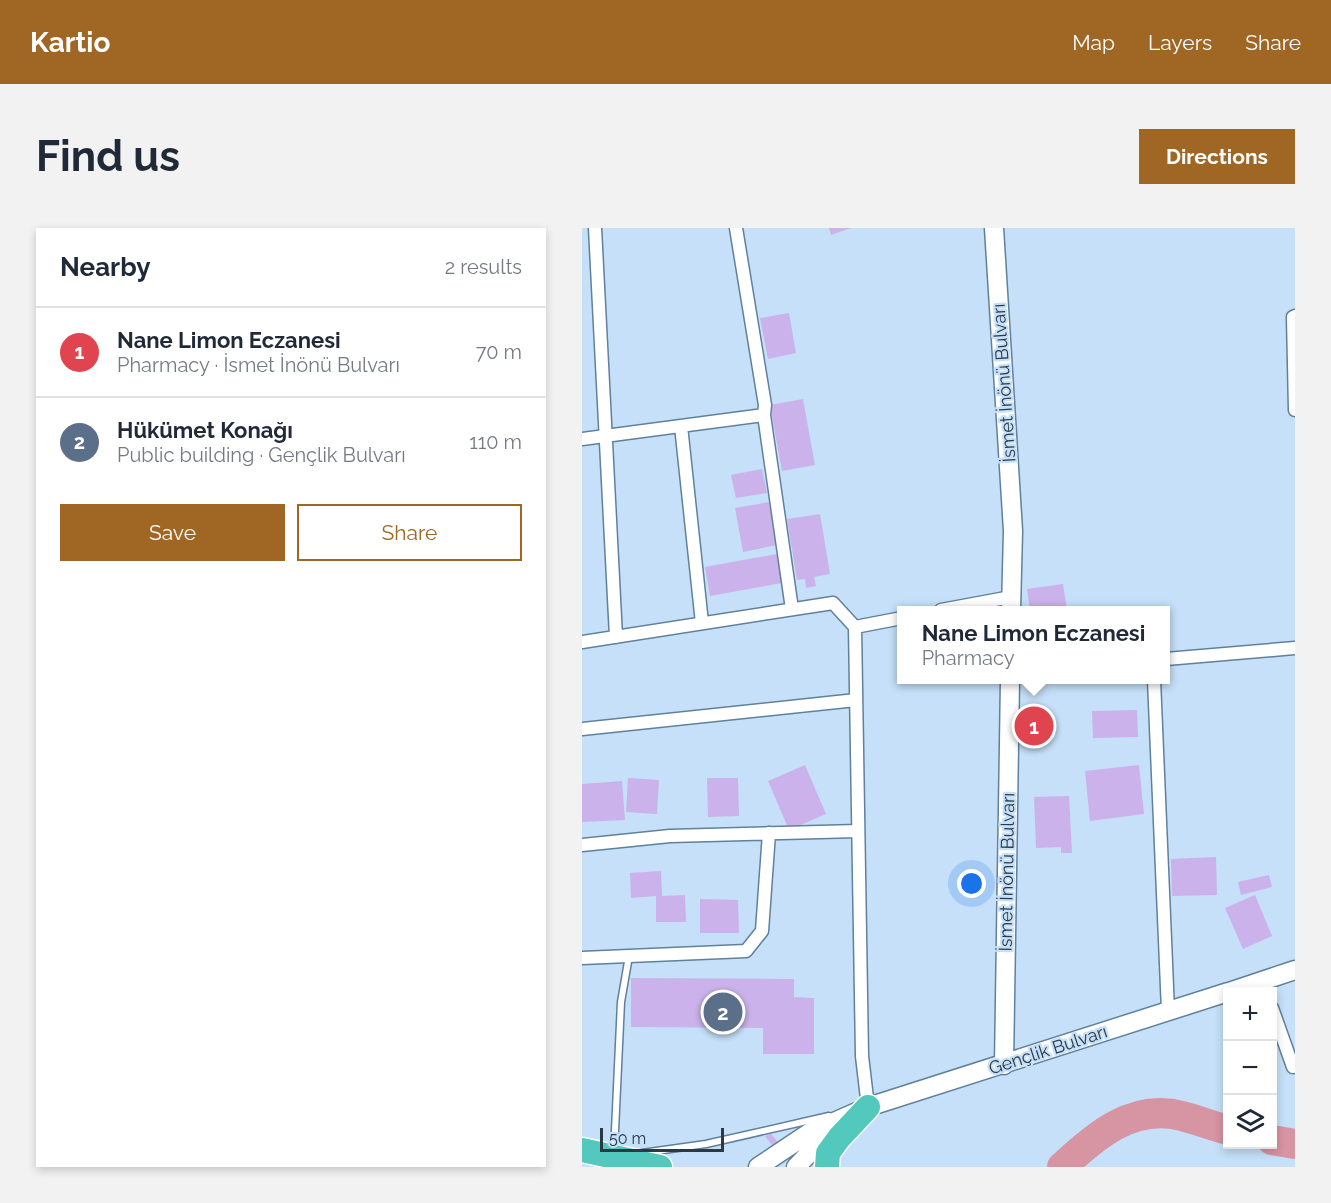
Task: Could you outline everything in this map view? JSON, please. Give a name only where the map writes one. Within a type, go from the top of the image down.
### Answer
[{"type":"highway","points":[[826,1167],[828,1153],[838,1138],[868,1107]]},
{"type":"highway","points":[[582,1150],[660,1167]]},
{"type":"street","points":[[595,228],[616,637]]},
{"type":"street","points":[[736,228],[765,405],[764,415],[792,609]]},
{"type":"street","name":"İsmet İnönü Bulvarı","points":[[994,228],[1013,531],[1011,604]]},
{"type":"street","points":[[1295,316],[1293,316],[1295,410]]},
{"type":"street","points":[[582,439],[764,415]]},
{"type":"street","points":[[681,426],[702,623]]},
{"type":"street","points":[[582,642],[833,603],[855,627],[862,1056],[868,1107]]},
{"type":"street","points":[[988,606],[1011,604]]},
{"type":"street","points":[[855,627],[897,619]]},
{"type":"street","points":[[1170,659],[1295,648]]},
{"type":"street","name":"İsmet İnönü Bulvarı","points":[[1004,1065],[1010,684]]},
{"type":"street","points":[[1154,684],[1168,1011]]},
{"type":"street","points":[[582,729],[856,700]]},
{"type":"street","points":[[582,845],[670,836],[858,831]]},
{"type":"street","points":[[582,958],[746,951],[762,931],[768,833]]},
{"type":"street","name":"Gençlik Bulvarı","points":[[1265,986],[1295,970]]},
{"type":"street","name":"Gençlik Bulvarı","points":[[758,1167],[809,1133],[868,1107],[1223,994]]},
{"type":"street","points":[[1277,1022],[1293,1067],[1295,1066]]},
{"type":"street","name":"Gençlik Bulvarı","points":[[796,1167],[821,1141],[868,1107]]},
{"type":"lane","points":[[629,956],[621,1002],[614,1157],[706,1144],[868,1107]]},
{"type":"building","points":[[829,228],[851,228],[831,235]]},
{"type":"building","points":[[789,313],[796,353],[768,359],[760,318]]},
{"type":"building","points":[[803,399],[815,465],[782,471],[770,405]]},
{"type":"building","points":[[762,469],[767,493],[736,498],[731,475]]},
{"type":"building","points":[[769,502],[777,545],[743,552],[735,508]]},
{"type":"building","points":[[820,514],[830,574],[814,577],[816,586],[806,588],[805,579],[797,580],[787,519]]},
{"type":"building","points":[[777,554],[782,583],[710,596],[705,567]]},
{"type":"building","points":[[1063,584],[1066,606],[1029,606],[1027,589]]},
{"type":"building","points":[[1137,710],[1138,737],[1093,738],[1092,711]]},
{"type":"building","points":[[805,765],[826,814],[789,830],[768,781]]},
{"type":"building","points":[[1139,765],[1144,814],[1090,821],[1085,771]]},
{"type":"building","points":[[628,778],[659,780],[657,814],[626,812]]},
{"type":"building","points":[[707,778],[738,778],[739,816],[708,817]]},
{"type":"building","points":[[622,781],[625,820],[582,822],[582,784]]},
{"type":"building","points":[[1069,796],[1072,853],[1061,853],[1061,847],[1036,848],[1034,797]]},
{"type":"building","points":[[1216,857],[1217,895],[1172,896],[1171,859]]},
{"type":"building","points":[[661,871],[662,896],[685,895],[686,922],[656,922],[656,896],[631,898],[630,873]]},
{"type":"building","points":[[1269,875],[1272,887],[1241,895],[1238,882]]},
{"type":"building","points":[[1255,895],[1272,936],[1243,949],[1225,908]]},
{"type":"building","points":[[700,899],[738,900],[739,933],[700,933]]},
{"type":"building","points":[[631,978],[794,979],[794,997],[814,998],[814,1054],[763,1054],[763,1028],[631,1027]]},
{"type":"building","points":[[771,1134],[781,1146],[776,1150],[765,1136]]},
{"type":"waterway","points":[[1062,1167],[1088,1144],[1116,1125],[1147,1114],[1164,1113],[1182,1116],[1223,1128]]},
{"type":"waterway","points":[[1277,1141],[1295,1144]]},
{"type":"place","name":"Nane Limon Eczanesi","points":[[1034,726]]},
{"type":"place","name":"Hükümet Konağı","points":[[723,1012]]}]
